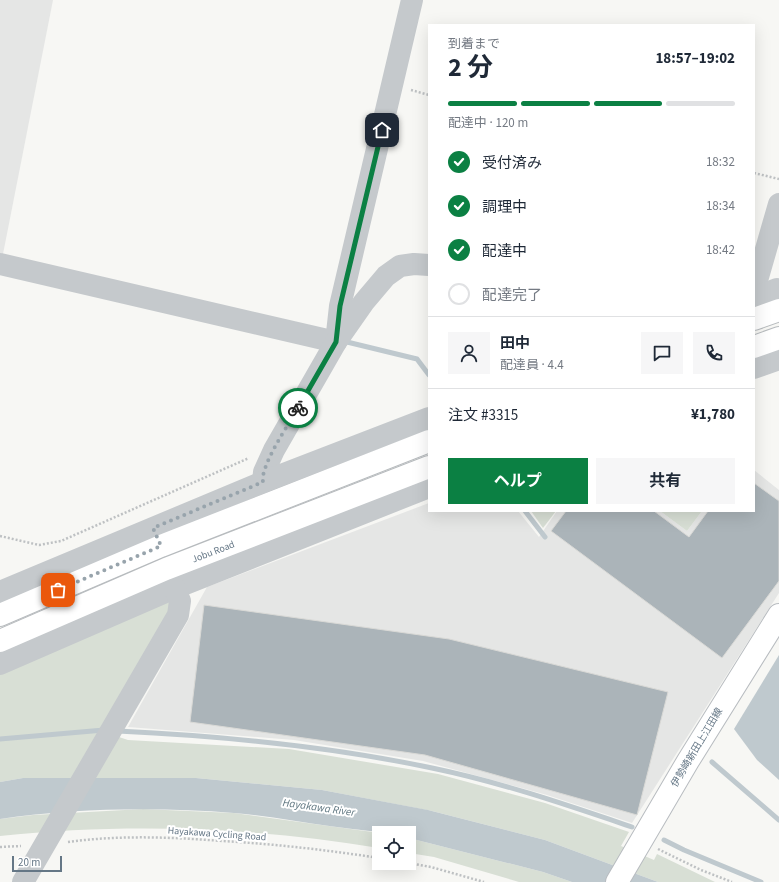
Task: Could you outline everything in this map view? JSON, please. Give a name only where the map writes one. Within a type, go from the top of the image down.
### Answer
[{"type":"main road","points":[[755,317],[767,298]]},
{"type":"main road","points":[[755,347],[779,338]]},
{"type":"main road","points":[[0,616],[157,537],[428,441]]},
{"type":"main road","name":"Jobu Road","points":[[0,641],[171,579],[428,467]]},
{"type":"main road","name":"伊勢崎新田上江田線","points":[[617,882],[692,754],[779,615]]},
{"type":"street","points":[[336,342],[340,306],[412,0]]},
{"type":"street","points":[[767,298],[756,289],[764,271],[779,204]]},
{"type":"street","points":[[0,264],[336,342]]},
{"type":"street","points":[[263,482],[264,472],[274,450],[336,342],[372,293],[391,272],[400,266],[414,264],[428,265]]},
{"type":"street","points":[[755,368],[779,359]]},
{"type":"street","points":[[0,592],[157,537],[263,482],[428,418]]},
{"type":"street","points":[[0,664],[171,579],[428,487]]},
{"type":"street","points":[[23,882],[178,615],[180,601],[171,579]]},
{"type":"path","points":[[755,173],[779,179]]},
{"type":"path","points":[[0,536],[39,545],[61,541],[236,465],[263,450],[274,450]]},
{"type":"path","name":"Hayakawa Cycling Road","points":[[0,847],[46,842],[125,837],[166,837],[285,845],[372,857]]},
{"type":"path","points":[[639,844],[732,882]]},
{"type":"path","points":[[416,864],[432,867],[484,882]]},
{"type":"shaded area","points":[[0,0],[53,0],[3,254],[0,253]]},
{"type":"shaded area","points":[[755,471],[779,490],[779,593],[632,823],[547,795],[423,761],[294,740],[128,727],[207,587],[428,503],[428,512],[519,512],[539,537],[556,512],[661,512],[687,531],[701,512],[755,512]]},
{"type":"shaded area","points":[[532,512],[555,512],[543,528]]},
{"type":"shaded area","points":[[661,512],[701,512],[687,531]]},
{"type":"shaded area","points":[[168,600],[171,607],[119,737],[128,740],[289,749],[438,774],[545,803],[629,832],[621,846],[654,860],[657,854],[715,882],[658,882],[545,840],[432,811],[322,790],[196,778],[23,778],[0,782],[0,669]]},
{"type":"shaded area","points":[[143,809],[234,813],[372,832],[372,847],[285,835],[190,829],[95,829],[0,836],[0,819],[33,815]]},
{"type":"shaded area","points":[[416,840],[543,872],[572,882],[519,882],[434,857],[416,854]]},
{"type":"water","points":[[779,655],[779,780],[757,760],[734,729]]},
{"type":"water","name":"Hayakawa River","points":[[23,778],[196,778],[322,790],[428,810],[545,840],[658,882],[572,882],[543,872],[416,840],[416,826],[372,826],[372,831],[365,831],[256,815],[205,811],[146,809],[58,813],[0,819],[0,782]]},
{"type":"building","points":[[755,484],[779,501],[779,581],[722,658],[551,531],[565,512],[655,512],[689,537],[707,512],[755,512]]},
{"type":"building","points":[[204,605],[449,639],[668,692],[637,815],[425,755],[190,722]]},
{"type":"waterway","points":[[347,342],[417,359],[428,374]]},
{"type":"waterway","points":[[526,512],[545,537]]},
{"type":"waterway","points":[[0,739],[104,730]]},
{"type":"waterway","points":[[118,731],[276,743],[393,760],[508,787],[632,827]]},
{"type":"waterway","points":[[712,762],[779,820]]},
{"type":"waterway","points":[[664,840],[684,850],[761,882]]},
{"type":"way so far","points":[[58,590],[161,546],[153,528],[263,482],[262,478],[264,472],[274,450],[298,408]]},
{"type":"route","points":[[298,408],[336,342],[337,321],[340,306],[382,130]]}]
